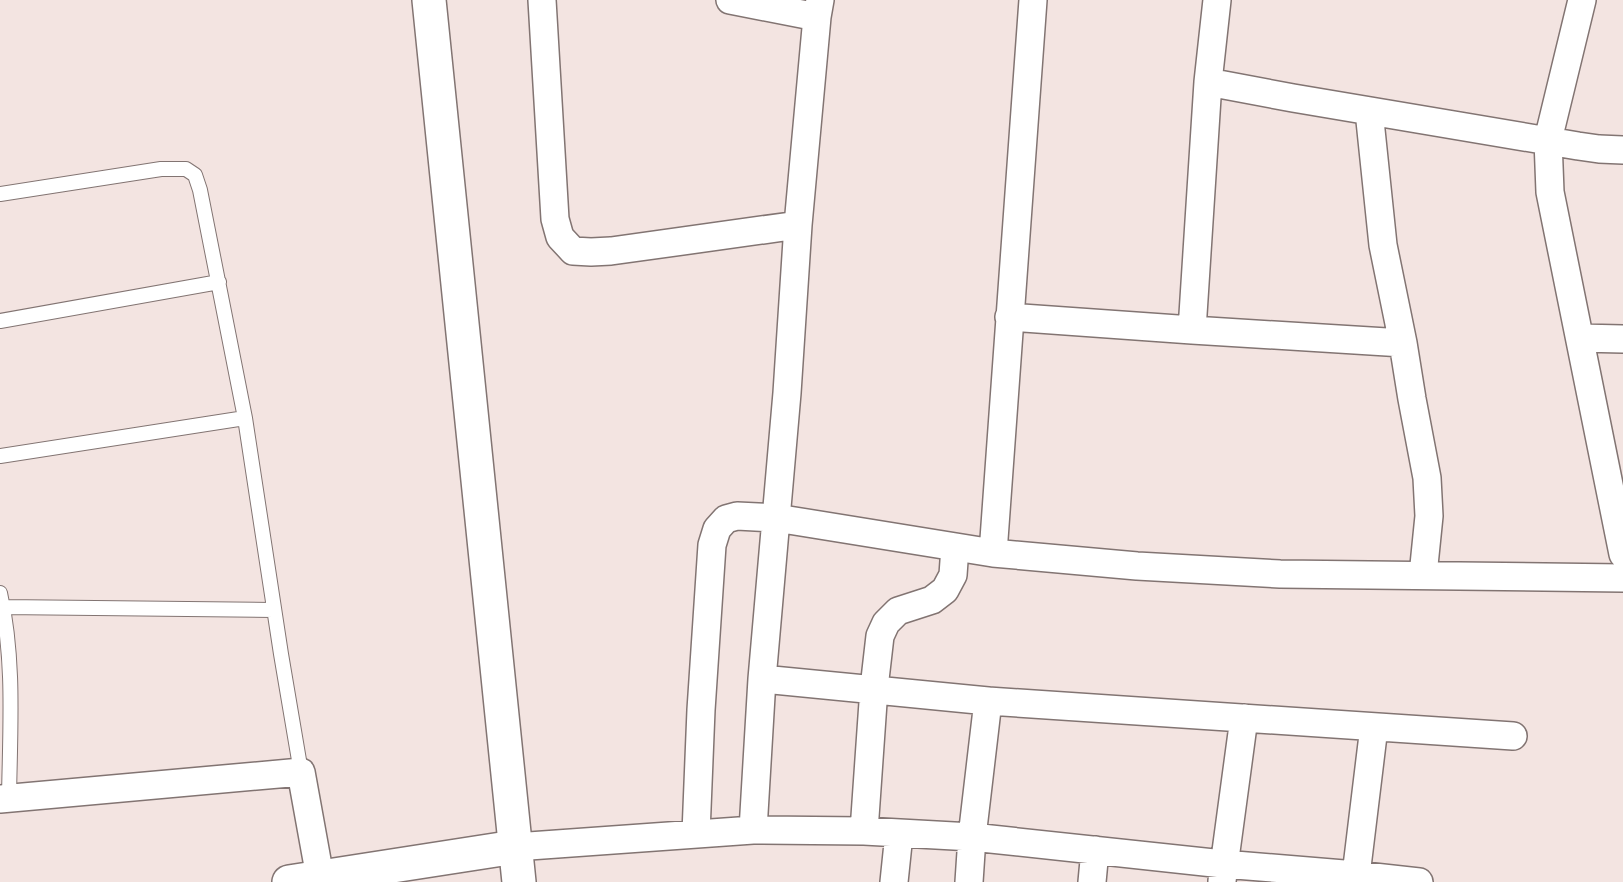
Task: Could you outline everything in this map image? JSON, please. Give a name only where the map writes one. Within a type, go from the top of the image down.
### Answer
[{"type":"main road","points":[[429,0],[519,882]]},
{"type":"main road","points":[[303,880],[408,868],[515,847]]},
{"type":"street","points":[[542,0],[555,219],[560,237],[573,251],[611,251],[798,225]]},
{"type":"street","points":[[730,0],[818,9],[798,225],[762,679],[753,830]]},
{"type":"street","points":[[993,553],[1033,0]]},
{"type":"street","points":[[1192,330],[1208,82],[1217,0]]},
{"type":"street","points":[[1582,0],[1548,140],[1550,192],[1622,544]]},
{"type":"street","points":[[1208,82],[1599,149],[1623,150]]},
{"type":"street","points":[[1369,111],[1383,245],[1427,478],[1429,516],[1423,575]]},
{"type":"street","points":[[1009,317],[1403,343]]},
{"type":"street","points":[[1580,338],[1623,339]]},
{"type":"street","points":[[696,833],[701,710],[712,545],[717,529],[726,519],[737,516],[776,518],[955,548],[1137,566],[1244,572],[1623,578]]},
{"type":"street","points":[[864,831],[880,636],[886,623],[898,611],[932,600],[945,590],[953,575],[955,548]]},
{"type":"street","points":[[762,679],[874,688],[988,701],[1513,736]]},
{"type":"street","points":[[969,882],[988,701]]},
{"type":"street","points":[[1222,873],[1244,718]]},
{"type":"street","points":[[1344,877],[1374,726]]},
{"type":"street","points":[[4,798],[301,771],[303,880]]},
{"type":"street","points":[[515,847],[753,830],[864,831],[972,837],[1095,850],[1222,873],[1419,882]]},
{"type":"street","points":[[894,882],[899,834]]},
{"type":"street","points":[[1092,882],[1095,850]]},
{"type":"lane","points":[[0,194],[161,169],[186,169],[195,175],[219,282],[245,418],[301,771]]},
{"type":"lane","points":[[0,321],[219,282]]},
{"type":"lane","points":[[0,456],[245,418]]},
{"type":"lane","points":[[0,593],[11,686],[4,798]]},
{"type":"lane","points":[[3,607],[274,610]]}]
